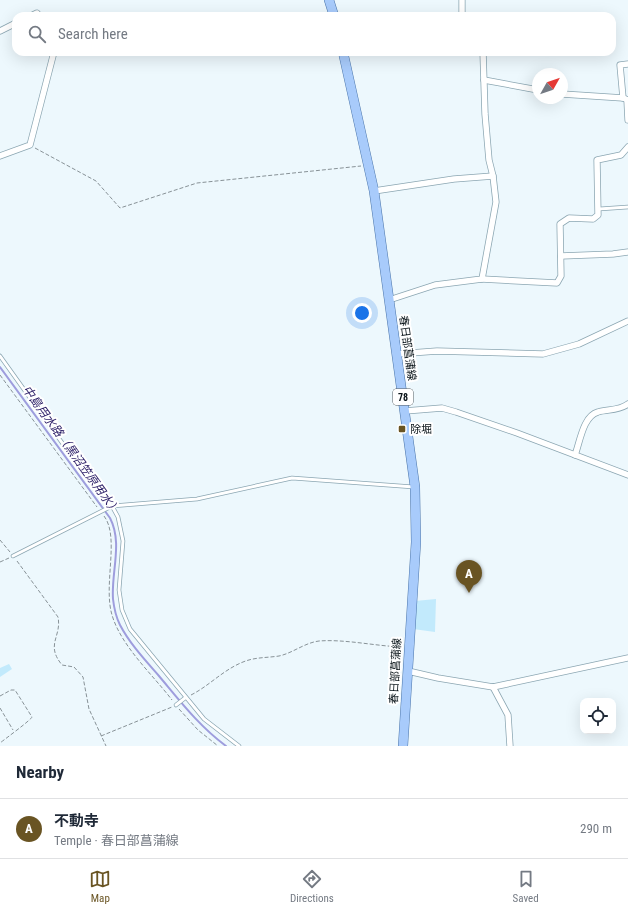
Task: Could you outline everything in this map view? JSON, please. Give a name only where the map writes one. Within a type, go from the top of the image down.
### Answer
[{"type":"main road","points":[[329,0],[333,12]]},
{"type":"main road","name":"春日部菖蒲線","points":[[344,56],[374,191],[415,487],[416,542],[408,647],[408,671],[403,746]]},
{"type":"street","points":[[462,0],[462,12]]},
{"type":"street","points":[[0,31],[12,25]]},
{"type":"street","points":[[0,156],[30,145],[53,56]]},
{"type":"street","points":[[482,279],[496,202],[494,176],[489,160],[483,56]]},
{"type":"street","points":[[628,64],[620,65],[628,120]]},
{"type":"street","points":[[484,80],[532,89]]},
{"type":"street","points":[[568,94],[626,99]]},
{"type":"street","points":[[390,300],[435,285],[482,279],[557,283],[561,276],[560,224],[569,218],[593,219],[598,215],[597,160],[621,155],[628,146]]},
{"type":"street","points":[[374,191],[454,179],[494,176]]},
{"type":"street","points":[[561,256],[628,252]]},
{"type":"street","points":[[397,354],[437,351],[543,354],[579,344],[628,321]]},
{"type":"street","points":[[575,455],[590,416],[598,412],[616,410],[628,404]]},
{"type":"street","points":[[405,411],[442,408],[449,410],[575,455],[628,476]]},
{"type":"street","points":[[408,671],[438,678],[493,687],[628,658]]},
{"type":"street","points":[[493,687],[508,715],[510,746]]},
{"type":"lane","points":[[599,209],[628,207]]},
{"type":"lane","points":[[0,356],[120,521],[123,541],[119,590],[125,619],[130,628],[184,699],[204,719],[239,746]]},
{"type":"lane","points":[[13,556],[111,507],[197,499],[292,478],[415,487]]},
{"type":"lane","points":[[176,704],[184,699]]},
{"type":"path","points":[[30,145],[96,181],[120,208],[196,183],[369,165]]},
{"type":"path","points":[[0,375],[99,510]]},
{"type":"path","points":[[0,540],[58,617],[58,626],[53,644],[55,654],[62,665],[74,667],[83,677],[89,709],[106,746]]},
{"type":"path","points":[[0,562],[13,556]]},
{"type":"path","points":[[184,699],[231,668],[243,662],[259,657],[278,656],[290,653],[307,644],[319,641],[344,642],[373,646],[408,647]]},
{"type":"path","points":[[0,696],[14,690],[32,717],[31,721],[14,731],[0,743]]},
{"type":"path","points":[[101,736],[176,704]]},
{"type":"path","points":[[0,708],[14,731]]},
{"type":"shaded area","points":[[436,599],[435,632],[413,629],[415,601]]},
{"type":"shaded area","points":[[9,664],[12,669],[0,677],[0,668]]},
{"type":"waterway","name":"中島用水路（黒沼笠原用水）","points":[[0,367],[110,518],[116,537],[113,599],[116,616],[128,639],[190,713],[226,746]]},
{"type":"place","name":"除堀","points":[[402,429]]},
{"type":"place","name":"不動寺","points":[[469,593]]}]
